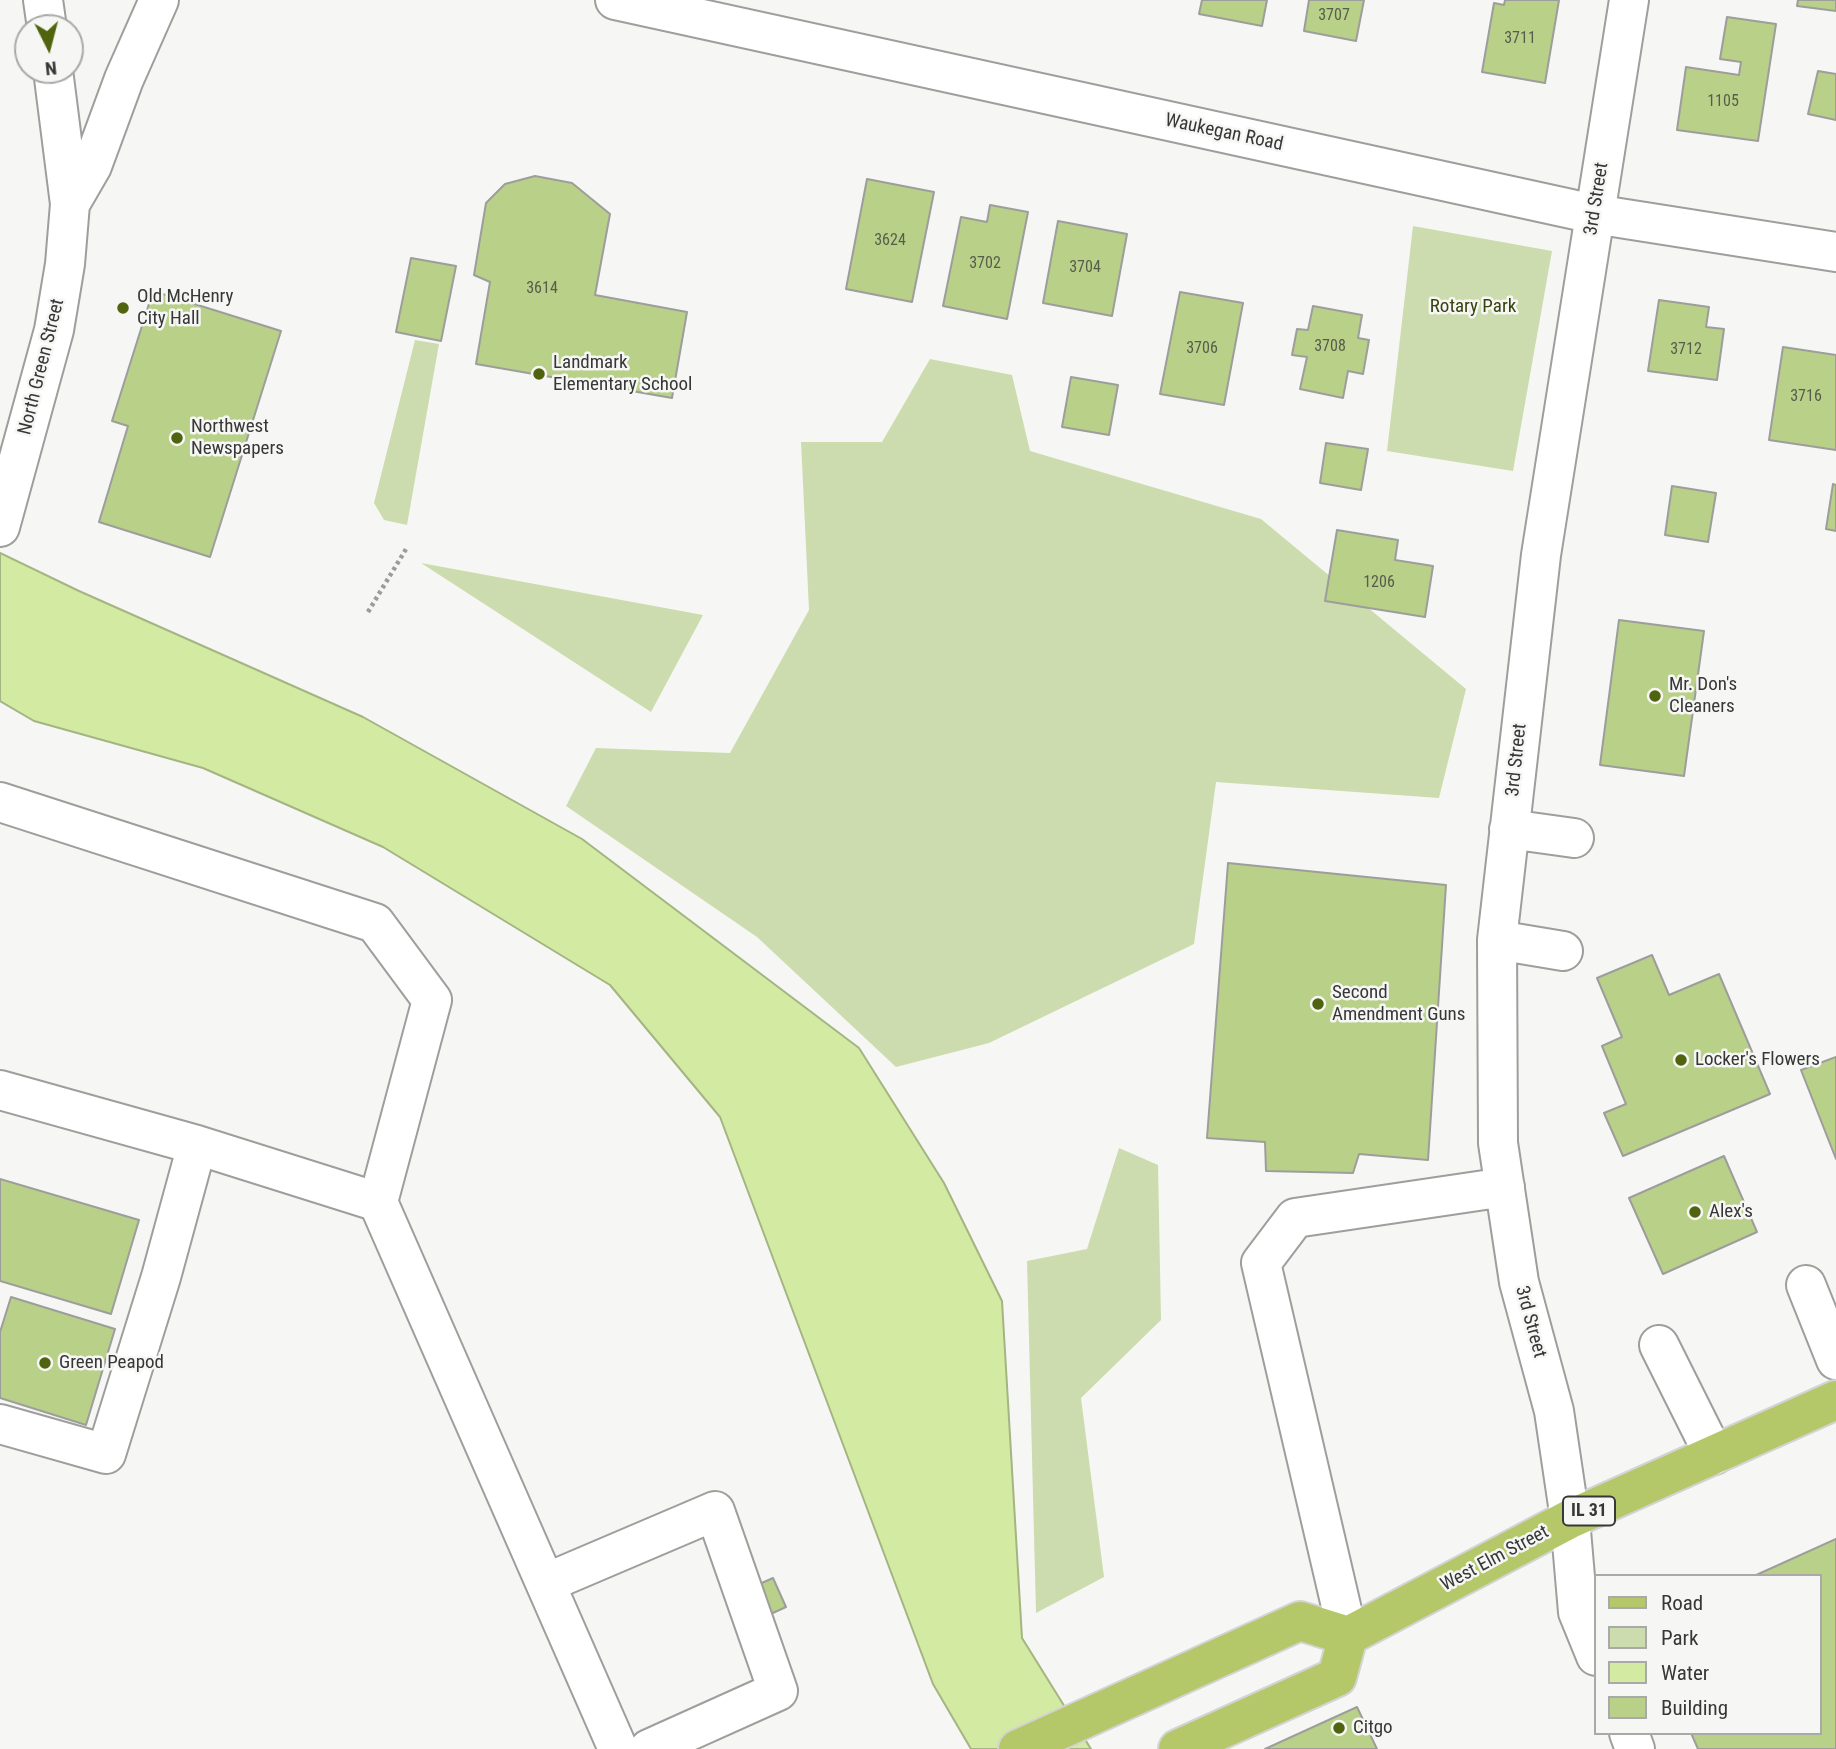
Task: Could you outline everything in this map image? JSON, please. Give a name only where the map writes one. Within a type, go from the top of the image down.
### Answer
[{"type":"main road","name":"West Elm Street","points":[[1348,1636],[1570,1519],[1835,1402]]},
{"type":"main road","points":[[1018,1749],[1300,1621],[1348,1636],[1337,1677],[1178,1749]]},
{"type":"street","name":"North Green Street","points":[[70,204],[92,166],[124,79],[159,0]]},
{"type":"street","name":"Waukegan Road","points":[[615,0],[1594,214],[1836,252]]},
{"type":"street","name":"3rd Street","points":[[1594,1651],[1578,1612],[1570,1519],[1554,1411],[1519,1282],[1504,1187],[1498,1143],[1497,940],[1541,555],[1629,0]]},
{"type":"street","name":"North Green Street","points":[[0,527],[54,330],[65,264],[70,204],[54,84]]},
{"type":"street","points":[[0,802],[375,923],[432,1000],[379,1202],[618,1749]]},
{"type":"street","points":[[1509,829],[1574,838]]},
{"type":"street","points":[[1497,940],[1563,951]]},
{"type":"street","points":[[0,1090],[197,1145],[379,1202]]},
{"type":"street","points":[[0,1424],[106,1454],[161,1277],[197,1145]]},
{"type":"street","points":[[1348,1636],[1261,1263],[1295,1218],[1504,1187]]},
{"type":"street","points":[[1806,1285],[1836,1360]]},
{"type":"street","points":[[1658,1345],[1714,1455]]},
{"type":"street","points":[[546,1583],[715,1511],[778,1691],[649,1749]]},
{"type":"path","points":[[369,612],[406,549]]},
{"type":"green space","name":"Rotary Park","points":[[1413,226],[1552,251],[1513,471],[1387,451]]},
{"type":"green space","points":[[415,340],[439,344],[407,525],[384,520],[374,503]]},
{"type":"green space","points":[[930,359],[1012,375],[1030,451],[1261,519],[1466,689],[1439,798],[1216,782],[1194,944],[989,1043],[896,1067],[757,937],[566,806],[596,748],[730,753],[809,610],[801,442],[882,442]]},
{"type":"green space","points":[[421,563],[703,615],[651,712]]},
{"type":"green space","points":[[1119,1148],[1158,1165],[1161,1320],[1081,1398],[1104,1577],[1036,1613],[1027,1261],[1087,1249]]},
{"type":"water","points":[[0,553],[79,591],[363,717],[582,839],[859,1048],[944,1183],[1002,1301],[1022,1638],[1091,1749],[971,1749],[933,1684],[720,1117],[610,985],[383,847],[203,768],[34,721],[0,701]]},
{"type":"building","points":[[1202,0],[1267,0],[1262,26],[1199,14]]},
{"type":"building","points":[[1309,0],[1364,0],[1356,41],[1304,31]]},
{"type":"building","points":[[1505,0],[1559,0],[1545,83],[1482,72],[1494,3],[1504,5]]},
{"type":"building","points":[[1798,0],[1836,0],[1836,11],[1797,6]]},
{"type":"building","points":[[1727,17],[1776,24],[1758,141],[1677,130],[1686,67],[1739,75],[1741,62],[1720,59]]},
{"type":"building","points":[[1818,71],[1836,74],[1836,120],[1808,114]]},
{"type":"building","name":"Landmark Elementary School","points":[[535,176],[572,183],[610,214],[595,295],[687,312],[672,398],[476,364],[490,282],[474,275],[486,203],[505,184]]},
{"type":"building","points":[[867,179],[934,192],[912,302],[846,289]]},
{"type":"building","points":[[990,205],[1028,212],[1007,319],[943,306],[961,217],[987,222]]},
{"type":"building","points":[[1058,221],[1127,234],[1112,316],[1043,303]]},
{"type":"building","points":[[411,258],[456,266],[441,341],[396,332]]},
{"type":"building","points":[[153,291],[281,331],[210,557],[99,522],[128,426],[112,421]]},
{"type":"building","points":[[1180,292],[1243,303],[1224,405],[1160,394]]},
{"type":"building","points":[[1659,300],[1709,307],[1706,327],[1724,329],[1717,380],[1648,371]]},
{"type":"building","points":[[1313,306],[1362,315],[1358,338],[1369,340],[1363,374],[1348,371],[1343,398],[1300,389],[1307,357],[1292,355],[1297,329],[1308,330]]},
{"type":"building","points":[[1783,347],[1836,355],[1836,450],[1769,440]]},
{"type":"building","points":[[1071,377],[1118,385],[1109,435],[1062,427]]},
{"type":"building","points":[[1326,443],[1368,449],[1361,490],[1320,483]]},
{"type":"building","points":[[1833,484],[1836,485],[1836,531],[1826,529]]},
{"type":"building","points":[[1672,486],[1716,493],[1708,542],[1665,535]]},
{"type":"building","points":[[1337,530],[1398,540],[1395,560],[1433,566],[1425,617],[1325,601]]},
{"type":"building","points":[[1619,620],[1704,631],[1684,776],[1600,765]]},
{"type":"building","points":[[1228,863],[1446,885],[1428,1160],[1359,1154],[1353,1173],[1266,1171],[1265,1142],[1207,1138]]},
{"type":"building","points":[[1652,955],[1669,995],[1719,974],[1770,1094],[1623,1156],[1604,1113],[1626,1104],[1602,1046],[1622,1037],[1597,978]]},
{"type":"building","points":[[1836,1057],[1836,1159],[1801,1070]]},
{"type":"building","points":[[1724,1156],[1757,1232],[1663,1274],[1629,1198]]},
{"type":"building","points":[[0,1179],[139,1220],[111,1314],[0,1281]]},
{"type":"building","points":[[11,1297],[115,1329],[86,1425],[0,1398],[0,1332]]},
{"type":"building","points":[[1836,1539],[1836,1749],[1698,1749],[1692,1735],[1822,1735],[1822,1574],[1758,1574]]},
{"type":"building","points":[[773,1578],[786,1607],[742,1627],[730,1597]]},
{"type":"building","name":"Citgo","points":[[1357,1707],[1377,1749],[1265,1749]]},
{"type":"place","name":"Old McHenry City Hall","points":[[123,308]]},
{"type":"place","name":"Landmark Elementary School","points":[[539,374]]},
{"type":"place","name":"Northwest Newspapers","points":[[177,438]]},
{"type":"place","name":"Mr. Don's Cleaners","points":[[1655,696]]},
{"type":"place","name":"Second Amendment Guns","points":[[1318,1004]]},
{"type":"place","name":"Locker's Flowers","points":[[1681,1060]]},
{"type":"place","name":"Alex's","points":[[1695,1212]]},
{"type":"place","name":"Green Peapod","points":[[45,1363]]},
{"type":"place","name":"Citgo","points":[[1339,1728]]}]
